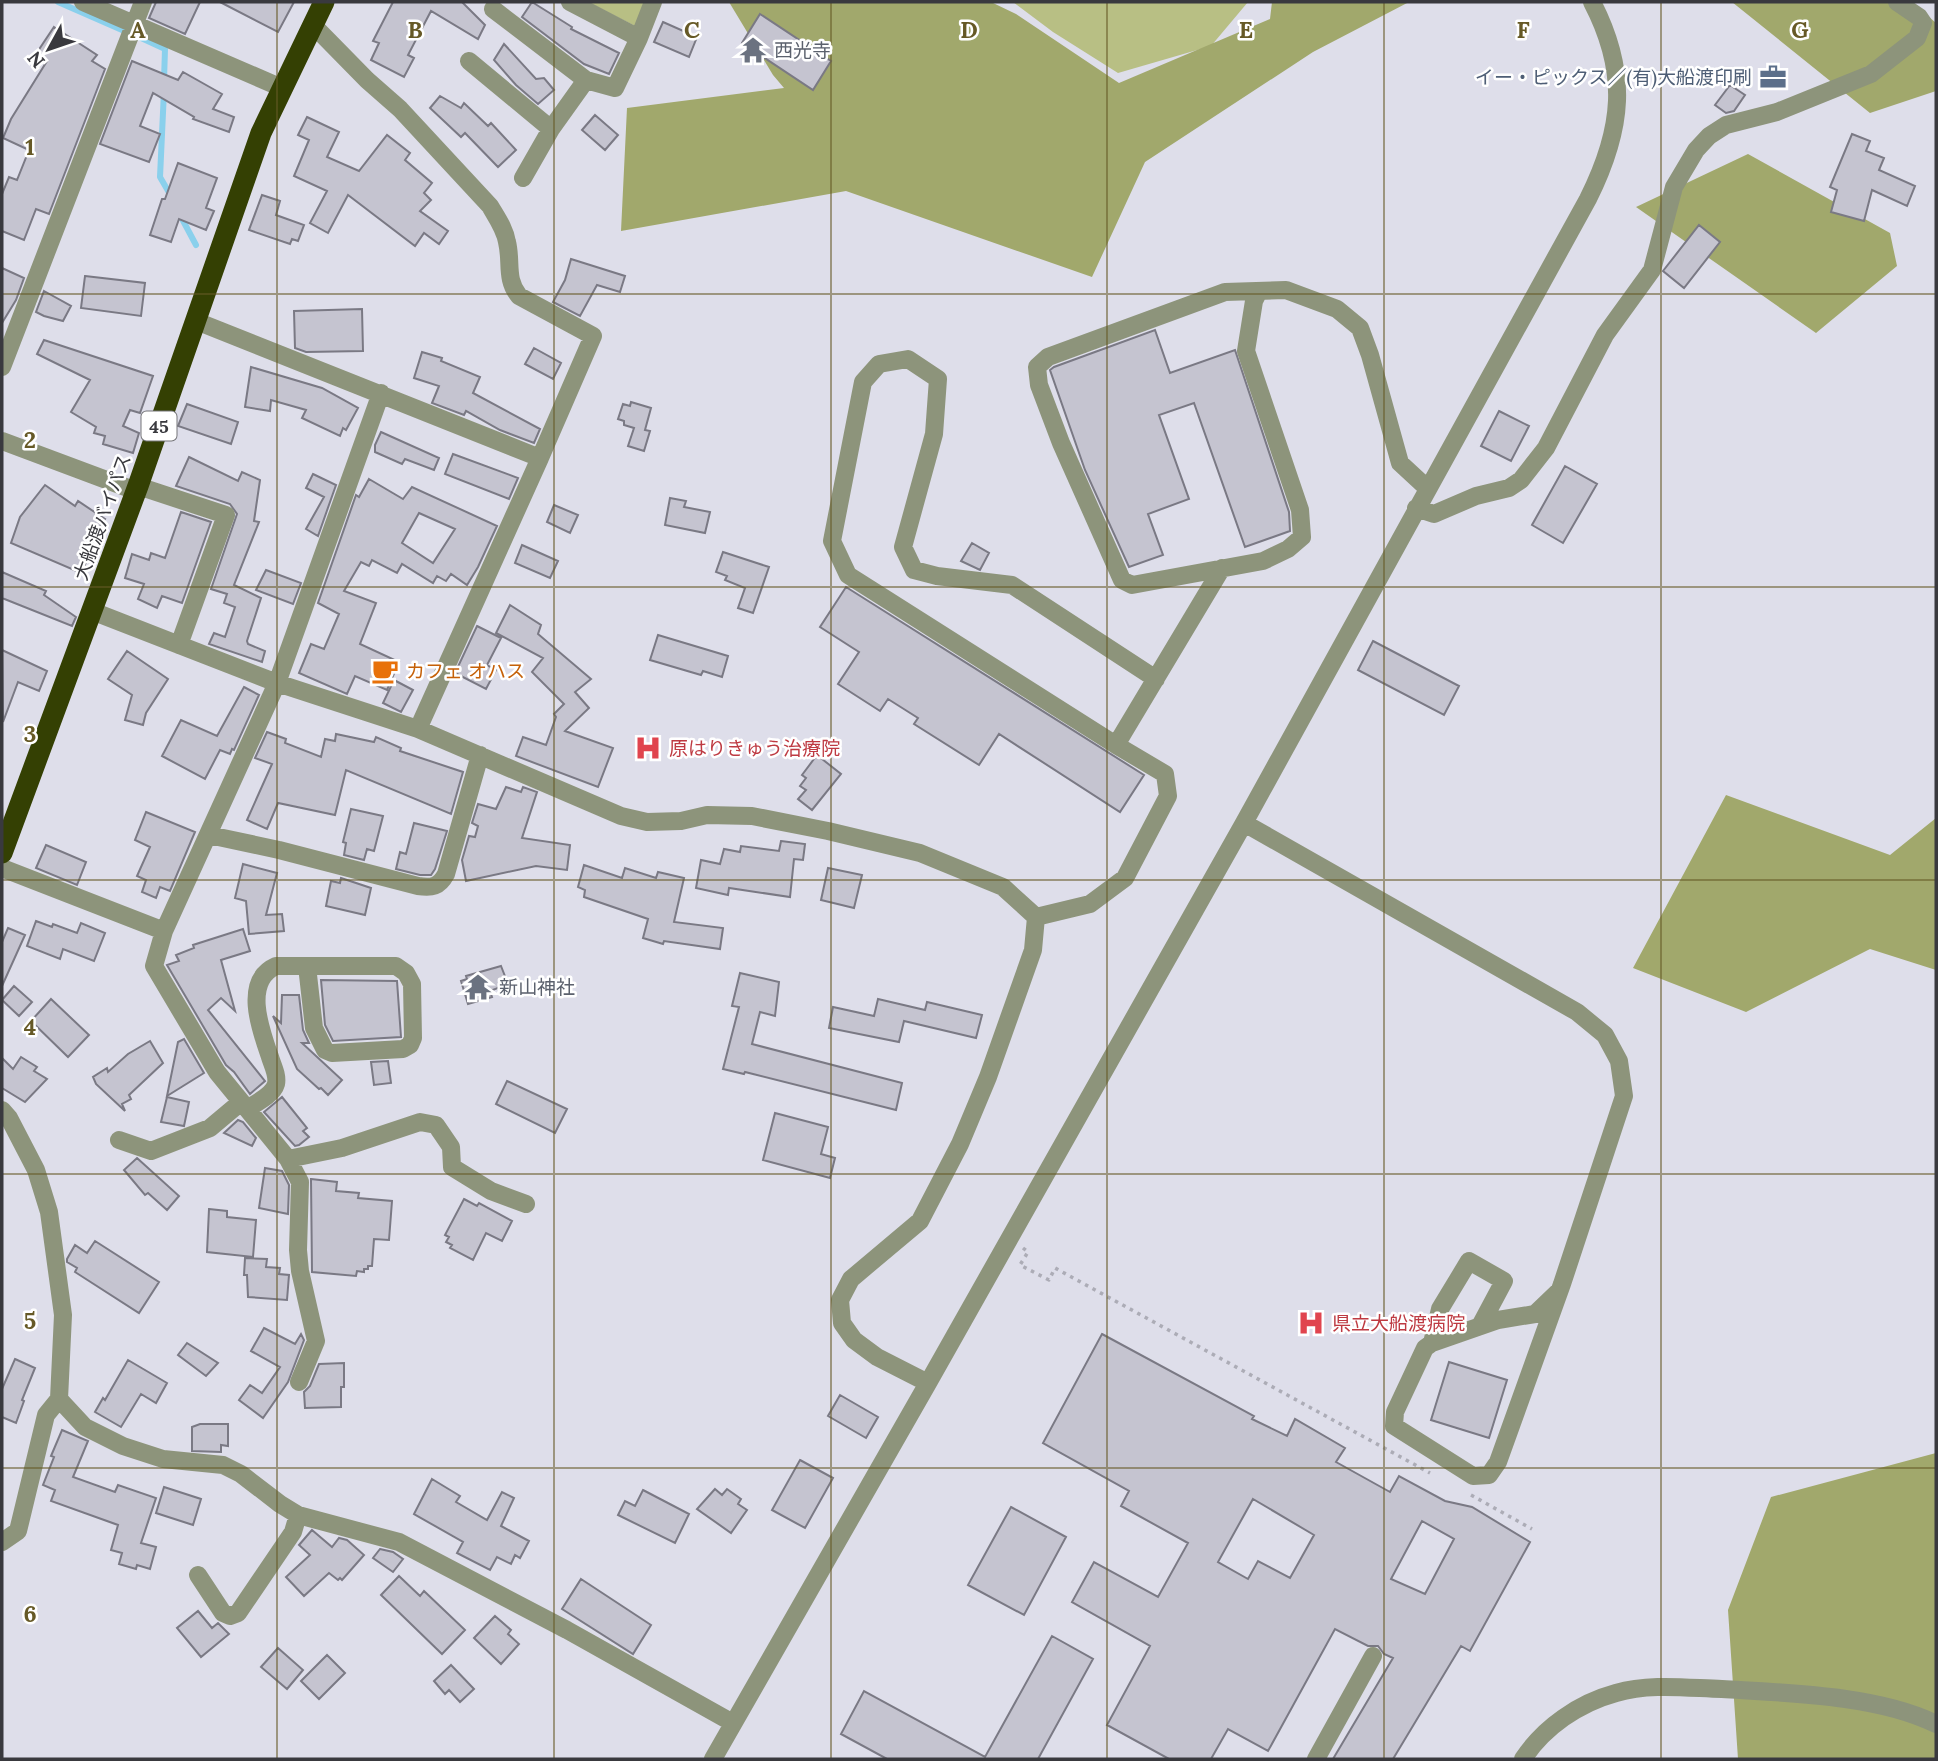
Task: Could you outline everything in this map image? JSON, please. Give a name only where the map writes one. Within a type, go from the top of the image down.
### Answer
[{"type":"highway","name":"大船渡バイパス","points":[[2,853],[137,488],[261,133],[324,2]]},
{"type":"street","points":[[83,2],[282,88]]},
{"type":"street","points":[[2,368],[143,2]]},
{"type":"street","points":[[570,2],[639,38]]},
{"type":"street","points":[[493,9],[586,80],[615,88],[653,2]]},
{"type":"street","points":[[713,1759],[1244,823],[1604,168],[1613,138],[1618,103],[1617,89],[1610,44],[1592,2]]},
{"type":"street","points":[[1416,508],[1434,514],[1476,496],[1509,488],[1521,480],[1546,447],[1605,335],[1653,270],[1674,187],[1696,150],[1709,136],[1726,125],[1777,112],[1871,74],[1922,30],[1923,23],[1919,17],[1896,2]]},
{"type":"street","points":[[313,25],[367,80],[400,108],[490,206],[508,242],[509,279],[520,296],[593,336],[418,729]]},
{"type":"street","points":[[469,61],[551,129]]},
{"type":"street","points":[[523,178],[551,129],[586,80]]},
{"type":"street","points":[[1259,291],[1254,301],[1246,351],[1300,510],[1302,537],[1288,549],[1262,561],[1132,584],[1122,580],[1061,443],[1040,385],[1037,367],[1048,357],[1225,292],[1286,290],[1337,309],[1360,328],[1370,355],[1399,463],[1427,488]]},
{"type":"street","points":[[196,321],[540,458]]},
{"type":"street","points":[[1036,917],[1090,904],[1125,878],[1168,796],[1166,774],[848,575],[832,541],[863,382],[879,364],[908,359],[938,379],[934,434],[903,547],[914,570],[937,576],[1012,585],[1156,679]]},
{"type":"street","points":[[299,1382],[316,1341],[300,1271],[300,1182],[288,1159],[217,1072],[154,966],[164,931],[276,683],[381,393]]},
{"type":"street","points":[[2,441],[137,488],[226,515],[179,645]]},
{"type":"street","points":[[1116,745],[1223,568]]},
{"type":"street","points":[[92,611],[276,683],[418,729],[621,816],[647,822],[681,821],[707,815],[752,816],[920,853],[1003,887],[1036,917]]},
{"type":"street","points":[[209,835],[432,888],[441,883],[446,874],[480,755]]},
{"type":"street","points":[[1244,823],[1577,1012],[1605,1035],[1619,1061],[1623,1096],[1559,1291],[1498,1462],[1489,1475],[1473,1476],[1394,1426],[1396,1410],[1425,1348],[1480,1326],[1535,1314],[1559,1291]]},
{"type":"street","points":[[2,868],[164,931]]},
{"type":"street","points":[[928,1383],[877,1357],[855,1340],[842,1323],[840,1300],[851,1279],[920,1221],[960,1144],[988,1077],[1033,950],[1036,917]]},
{"type":"street","points":[[119,1140],[150,1152],[210,1128],[244,1105],[269,1094],[276,1084],[275,1072],[259,1023],[257,992],[260,980],[268,969],[276,966],[307,966],[397,966],[406,973],[411,984],[413,1038],[410,1045],[403,1049],[332,1053],[325,1050],[314,1028],[307,966]]},
{"type":"street","points":[[2,1110],[9,1118],[36,1170],[48,1212],[63,1315],[59,1399],[46,1415],[18,1531],[2,1542]]},
{"type":"street","points":[[288,1159],[342,1148],[421,1122],[436,1125],[451,1147],[452,1167],[491,1191],[526,1204]]},
{"type":"street","points":[[1432,1343],[1440,1308],[1469,1261],[1504,1282],[1480,1326]]},
{"type":"street","points":[[1514,1318],[1529,1329],[1538,1350]]},
{"type":"street","points":[[59,1399],[85,1427],[123,1447],[163,1459],[223,1465],[241,1474],[298,1515],[399,1542],[567,1630],[733,1723]]},
{"type":"street","points":[[198,1575],[223,1613],[230,1616],[238,1613],[293,1532],[298,1515]]},
{"type":"street","points":[[1316,1759],[1373,1656]]},
{"type":"street","points":[[1523,1759],[1541,1736],[1563,1717],[1590,1702],[1618,1692],[1662,1686],[1769,1692],[1878,1704],[1936,1724]]},
{"type":"path","points":[[1009,1240],[1028,1252],[1020,1265],[1049,1280],[1055,1268],[1434,1476]]},
{"type":"path","points":[[1471,1496],[1532,1529]]},
{"type":"green space","points":[[588,2],[648,2],[637,27]]},
{"type":"green space","points":[[729,2],[991,2],[1016,14],[1119,83],[1270,19],[1272,2],[1409,2],[1313,52],[1145,162],[1092,277],[846,191],[621,231],[627,108],[784,88],[773,75]]},
{"type":"green space","points":[[1013,2],[1248,2],[1211,46],[1118,73],[1053,32]]},
{"type":"green space","points":[[1732,2],[1912,2],[1936,23],[1936,91],[1870,113]]},
{"type":"green space","points":[[1748,154],[1890,233],[1897,266],[1816,333],[1636,207]]},
{"type":"green space","points":[[1726,795],[1890,855],[1936,818],[1936,970],[1870,949],[1746,1012],[1633,968]]},
{"type":"green space","points":[[1936,1453],[1936,1759],[1738,1759],[1728,1610],[1771,1497]]},
{"type":"building","points":[[156,2],[200,2],[185,34],[149,18]]},
{"type":"building","points":[[220,2],[294,2],[278,32]]},
{"type":"building","points":[[393,2],[462,2],[485,25],[478,39],[431,11],[408,55],[414,58],[404,77],[371,60],[379,43],[373,41]]},
{"type":"building","points":[[532,2],[572,27],[571,29],[619,53],[609,74],[584,64],[522,17]]},
{"type":"building","points":[[760,14],[831,61],[813,90],[742,43]]},
{"type":"building","points":[[663,22],[697,37],[689,57],[654,42]]},
{"type":"building","points":[[54,27],[97,55],[92,61],[105,69],[49,214],[36,209],[24,240],[2,231],[2,194],[9,177],[17,180],[29,150],[3,138],[11,119],[47,61],[36,54]]},
{"type":"building","points":[[504,44],[536,79],[544,78],[554,90],[538,104],[516,85],[494,60]]},
{"type":"building","points":[[132,61],[178,80],[183,72],[222,94],[213,109],[234,117],[229,132],[193,119],[194,117],[153,93],[140,126],[160,134],[149,162],[100,144]]},
{"type":"building","points":[[1730,85],[1745,95],[1734,111],[1726,113],[1715,105]]},
{"type":"building","points":[[440,96],[461,108],[464,103],[488,126],[491,123],[516,150],[498,167],[465,133],[461,137],[430,108]]},
{"type":"building","points":[[595,115],[618,135],[605,150],[582,130]]},
{"type":"building","points":[[307,117],[339,132],[327,157],[359,171],[387,135],[410,153],[405,160],[432,183],[424,193],[431,200],[420,211],[448,231],[439,244],[424,233],[415,246],[348,195],[328,233],[310,223],[327,191],[294,176],[309,140],[298,135]]},
{"type":"building","points":[[1852,134],[1870,141],[1866,151],[1884,158],[1879,170],[1915,186],[1907,206],[1872,190],[1864,221],[1831,212],[1837,190],[1830,187]]},
{"type":"building","points":[[178,163],[217,178],[206,208],[214,211],[206,230],[179,219],[171,242],[150,235]]},
{"type":"building","points":[[262,195],[280,201],[276,215],[304,225],[298,241],[292,239],[290,244],[249,230]]},
{"type":"building","points":[[1699,225],[1720,242],[1684,288],[1663,271]]},
{"type":"building","points":[[571,259],[625,276],[620,292],[597,285],[580,316],[553,302],[565,280]]},
{"type":"building","points":[[2,268],[24,278],[16,300],[2,323]]},
{"type":"building","points":[[85,276],[145,283],[141,316],[81,308]]},
{"type":"building","points":[[44,291],[71,306],[63,321],[36,312]]},
{"type":"building","points":[[362,309],[363,351],[306,352],[295,348],[294,311]]},
{"type":"building","points":[[1155,330],[1170,373],[1235,350],[1289,512],[1290,531],[1245,547],[1194,403],[1159,415],[1189,499],[1148,514],[1163,555],[1129,567],[1085,470],[1050,370]]},
{"type":"building","points":[[44,340],[153,376],[140,413],[130,410],[123,426],[139,433],[133,453],[103,444],[105,436],[94,433],[96,427],[71,412],[90,380],[37,354]]},
{"type":"building","points":[[534,348],[561,363],[553,379],[525,364]]},
{"type":"building","points":[[422,352],[442,358],[441,361],[480,377],[473,393],[540,429],[534,443],[500,430],[466,411],[464,415],[432,403],[439,386],[414,378]]},
{"type":"building","points":[[251,367],[322,388],[358,408],[340,436],[302,418],[306,410],[271,400],[270,411],[245,407]]},
{"type":"building","points":[[631,402],[651,408],[645,430],[650,431],[644,451],[628,446],[634,428],[624,425],[624,421],[618,419],[623,404],[630,406]]},
{"type":"building","points":[[187,404],[238,422],[231,444],[178,426]]},
{"type":"building","points":[[1499,411],[1529,426],[1511,461],[1481,446]]},
{"type":"building","points":[[381,432],[439,458],[434,470],[405,459],[402,464],[375,452]]},
{"type":"building","points":[[453,454],[518,478],[509,499],[445,474]]},
{"type":"building","points":[[189,457],[238,481],[242,472],[260,480],[254,521],[259,522],[234,585],[261,598],[247,641],[248,644],[265,651],[262,662],[209,644],[214,633],[225,637],[235,607],[224,603],[227,594],[211,589],[237,514],[230,504],[176,486]]},
{"type":"building","points":[[1565,466],[1597,484],[1563,543],[1532,525]]},
{"type":"building","points":[[313,474],[336,485],[318,536],[306,529],[324,497],[306,488]]},
{"type":"building","points":[[369,479],[403,499],[412,487],[497,526],[467,585],[451,574],[446,581],[437,576],[433,583],[402,564],[397,573],[372,560],[369,566],[361,562],[344,591],[376,603],[360,644],[399,662],[387,690],[355,676],[347,694],[299,673],[311,644],[324,649],[339,614],[318,603],[356,495],[359,497]],"holes":[[[419,513],[455,529],[433,563],[402,543]]]},
{"type":"building","points":[[45,485],[75,506],[78,501],[105,519],[83,550],[90,554],[81,573],[11,543],[20,517]]},
{"type":"building","points":[[670,498],[686,501],[684,507],[710,512],[705,533],[665,525]]},
{"type":"building","points":[[554,505],[578,515],[570,533],[547,522]]},
{"type":"building","points":[[181,512],[211,522],[182,603],[162,596],[157,608],[138,599],[144,584],[125,578],[132,554],[149,560],[151,553],[165,558]]},
{"type":"building","points":[[972,543],[989,553],[980,570],[961,561]]},
{"type":"building","points":[[522,545],[558,561],[550,578],[515,563]]},
{"type":"building","points":[[723,552],[769,567],[753,613],[738,608],[745,588],[725,580],[727,576],[716,572]]},
{"type":"building","points":[[266,570],[301,583],[293,604],[256,590]]},
{"type":"building","points":[[2,572],[46,591],[44,595],[76,617],[72,626],[2,598]]},
{"type":"building","points":[[846,587],[1144,775],[1120,812],[999,734],[979,765],[914,724],[918,718],[888,699],[880,711],[838,684],[859,652],[820,627]]},
{"type":"building","points":[[510,605],[541,625],[538,634],[591,679],[575,692],[589,708],[565,731],[613,748],[598,787],[516,756],[523,737],[546,745],[556,717],[554,714],[564,704],[532,672],[543,658],[496,633]]},
{"type":"building","points":[[477,626],[501,638],[487,665],[496,670],[486,689],[455,673]]},
{"type":"building","points":[[658,635],[728,656],[722,677],[703,671],[701,675],[650,660]]},
{"type":"building","points":[[1373,641],[1459,686],[1444,715],[1358,670]]},
{"type":"building","points":[[2,650],[47,671],[39,691],[18,682],[3,722]]},
{"type":"building","points":[[127,651],[168,679],[146,713],[143,725],[125,720],[132,695],[108,679]]},
{"type":"building","points":[[394,680],[413,690],[401,712],[383,703]]},
{"type":"building","points":[[244,687],[259,695],[234,750],[232,749],[230,754],[220,750],[205,779],[162,756],[181,720],[217,736]]},
{"type":"building","points":[[267,732],[286,739],[285,743],[321,757],[325,739],[335,741],[336,734],[374,742],[376,737],[401,748],[400,751],[463,772],[451,814],[346,770],[335,815],[278,803],[267,829],[247,820],[272,764],[255,758]]},
{"type":"building","points":[[817,755],[841,774],[812,810],[798,799],[806,790],[800,786],[806,778],[802,775]]},
{"type":"building","points":[[506,787],[521,792],[523,787],[537,792],[522,838],[570,845],[567,870],[536,866],[466,881],[462,860],[469,836],[475,837],[478,826],[472,823],[478,804],[496,809]]},
{"type":"building","points":[[351,809],[383,816],[374,851],[367,849],[364,860],[344,855],[346,843],[343,842]]},
{"type":"building","points":[[146,812],[195,832],[170,891],[160,887],[156,898],[142,892],[146,880],[137,876],[150,847],[135,840]]},
{"type":"building","points":[[414,823],[447,831],[431,875],[396,869],[400,852],[406,854]]},
{"type":"building","points":[[781,841],[805,844],[803,860],[794,859],[790,897],[729,888],[728,895],[696,888],[701,860],[720,864],[724,849],[740,852],[741,846],[779,851]]},
{"type":"building","points":[[46,845],[86,862],[77,885],[36,868]]},
{"type":"building","points":[[243,864],[277,873],[266,915],[282,914],[284,931],[249,934],[246,901],[235,898]]},
{"type":"building","points":[[584,865],[622,878],[625,868],[656,878],[658,872],[684,878],[674,922],[723,928],[720,949],[664,941],[663,944],[643,938],[648,919],[584,897],[585,890],[578,887]]},
{"type":"building","points":[[828,868],[862,875],[854,908],[821,900]]},
{"type":"building","points":[[341,878],[371,888],[365,915],[326,906],[331,881],[340,883]]},
{"type":"building","points":[[36,921],[77,933],[81,923],[105,933],[94,961],[63,949],[60,959],[27,946]]},
{"type":"building","points":[[8,928],[25,935],[2,986],[2,942]]},
{"type":"building","points":[[243,929],[250,951],[221,960],[235,1011],[221,998],[208,1010],[265,1081],[250,1094],[226,1065],[167,965],[179,961],[176,955],[194,948],[193,945]]},
{"type":"building","points":[[501,966],[508,984],[490,991],[492,997],[468,1004],[461,981],[467,979],[466,976]]},
{"type":"building","points":[[740,973],[779,982],[775,1016],[760,1012],[752,1044],[902,1083],[896,1110],[745,1072],[744,1074],[723,1069],[739,1007],[732,1006]]},
{"type":"building","points":[[321,980],[397,981],[401,1037],[333,1041],[325,1025]]},
{"type":"building","points":[[14,986],[32,1002],[19,1016],[2,1000]]},
{"type":"building","points":[[282,995],[299,995],[303,1030],[309,1043],[302,1043],[342,1080],[328,1095],[297,1069],[273,1016],[281,1023]]},
{"type":"building","points":[[51,999],[89,1035],[68,1057],[31,1021]]},
{"type":"building","points":[[878,999],[925,1010],[927,1002],[982,1015],[976,1038],[904,1021],[899,1042],[829,1028],[833,1007],[874,1016]]},
{"type":"building","points":[[184,1039],[204,1073],[167,1096],[178,1042]]},
{"type":"building","points":[[150,1041],[163,1063],[129,1095],[131,1099],[122,1104],[125,1111],[96,1084],[93,1077],[107,1068],[108,1072],[128,1054]]},
{"type":"building","points":[[21,1057],[37,1067],[34,1071],[47,1079],[25,1102],[2,1088],[2,1058],[13,1069]]},
{"type":"building","points":[[388,1061],[391,1083],[374,1085],[371,1062]]},
{"type":"building","points":[[507,1081],[567,1109],[555,1133],[496,1104]]},
{"type":"building","points":[[167,1097],[189,1102],[184,1126],[161,1122]]},
{"type":"building","points":[[282,1097],[307,1128],[303,1131],[309,1137],[299,1145],[295,1146],[264,1112]]},
{"type":"building","points":[[775,1113],[828,1127],[821,1154],[835,1158],[830,1178],[763,1160]]},
{"type":"building","points":[[238,1120],[243,1122],[256,1138],[252,1146],[224,1133]]},
{"type":"building","points":[[137,1158],[179,1196],[167,1210],[148,1193],[145,1195],[124,1170]]},
{"type":"building","points":[[265,1168],[282,1171],[289,1185],[288,1214],[259,1208]]},
{"type":"building","points":[[311,1179],[337,1182],[336,1191],[359,1193],[358,1198],[392,1201],[389,1240],[374,1239],[372,1266],[364,1269],[364,1272],[357,1271],[356,1276],[312,1272]]},
{"type":"building","points":[[464,1199],[477,1206],[479,1203],[512,1221],[502,1241],[486,1233],[473,1260],[450,1248],[452,1245],[446,1242],[449,1237],[445,1235]]},
{"type":"building","points":[[209,1209],[227,1211],[227,1217],[256,1220],[253,1257],[207,1252]]},
{"type":"building","points":[[95,1241],[159,1282],[139,1313],[75,1272],[77,1268],[67,1262],[75,1245],[87,1253]]},
{"type":"building","points":[[245,1258],[267,1259],[266,1267],[280,1268],[279,1274],[289,1275],[287,1300],[248,1297],[247,1275],[244,1275]]},
{"type":"building","points":[[264,1328],[295,1344],[301,1334],[304,1340],[288,1382],[263,1418],[239,1400],[250,1385],[262,1393],[280,1367],[251,1351]]},
{"type":"building","points":[[1102,1334],[1287,1436],[1295,1419],[1345,1448],[1336,1462],[1390,1492],[1399,1476],[1445,1501],[1472,1507],[1530,1542],[1470,1651],[1461,1646],[1393,1759],[1333,1759],[1393,1658],[1384,1654],[1378,1646],[1368,1646],[1335,1629],[1268,1751],[1228,1729],[1211,1759],[1169,1759],[1107,1725],[1150,1646],[1072,1602],[1094,1562],[1158,1597],[1188,1543],[1121,1506],[1129,1491],[1043,1443]],"holes":[[[1253,1499],[1314,1535],[1290,1578],[1258,1561],[1248,1579],[1218,1562]],[[1422,1521],[1454,1539],[1425,1594],[1391,1579]]]},
{"type":"building","points":[[187,1343],[218,1363],[206,1376],[178,1355]]},
{"type":"building","points":[[15,1359],[35,1368],[16,1423],[2,1417],[2,1389]]},
{"type":"building","points":[[128,1360],[167,1383],[156,1403],[141,1394],[121,1427],[95,1412]]},
{"type":"building","points":[[1449,1362],[1507,1380],[1489,1438],[1431,1420]]},
{"type":"building","points":[[344,1363],[341,1407],[305,1408],[304,1392],[310,1386],[319,1364]]},
{"type":"building","points":[[840,1395],[878,1417],[866,1438],[828,1416]]},
{"type":"building","points":[[200,1424],[228,1424],[228,1446],[221,1445],[221,1452],[192,1451],[192,1427]]},
{"type":"building","points":[[62,1430],[88,1441],[73,1477],[115,1492],[118,1485],[156,1498],[141,1543],[156,1547],[150,1569],[137,1565],[136,1569],[119,1564],[122,1553],[111,1550],[118,1525],[51,1501],[55,1490],[43,1485]]},
{"type":"building","points":[[800,1460],[833,1478],[805,1528],[772,1510]]},
{"type":"building","points":[[432,1479],[460,1496],[456,1502],[487,1520],[502,1492],[514,1498],[501,1526],[529,1541],[520,1558],[515,1555],[511,1564],[497,1557],[490,1570],[457,1553],[463,1542],[414,1514]]},
{"type":"building","points":[[164,1487],[201,1499],[193,1525],[156,1513]]},
{"type":"building","points":[[715,1489],[722,1495],[727,1489],[741,1499],[738,1504],[747,1510],[731,1533],[697,1509]]},
{"type":"building","points":[[643,1490],[689,1514],[675,1543],[618,1515],[625,1501],[635,1506]]},
{"type":"building","points":[[1011,1507],[1066,1537],[1024,1615],[968,1585]]},
{"type":"building","points":[[312,1530],[332,1547],[339,1538],[347,1540],[364,1555],[342,1580],[329,1573],[304,1596],[286,1577],[310,1555],[299,1545]]},
{"type":"building","points":[[380,1549],[393,1552],[403,1559],[393,1572],[373,1558]]},
{"type":"building","points":[[399,1576],[420,1596],[424,1591],[465,1630],[442,1654],[381,1595]]},
{"type":"building","points":[[581,1579],[651,1625],[633,1654],[562,1609]]},
{"type":"building","points":[[198,1611],[212,1628],[218,1623],[229,1634],[201,1657],[177,1628]]},
{"type":"building","points":[[495,1616],[511,1630],[508,1634],[519,1644],[501,1664],[474,1638]]},
{"type":"building","points":[[1052,1636],[1093,1659],[1038,1759],[887,1759],[841,1734],[864,1691],[985,1757]]},
{"type":"building","points":[[278,1648],[303,1670],[287,1689],[261,1667]]},
{"type":"building","points":[[327,1655],[345,1673],[319,1699],[301,1681]]},
{"type":"building","points":[[451,1665],[474,1689],[460,1702],[449,1690],[445,1694],[434,1681]]},
{"type":"waterway","points":[[58,2],[122,30]]},
{"type":"waterway","points":[[139,37],[165,49],[164,80]]},
{"type":"waterway","points":[[164,91],[160,177],[171,196]]},
{"type":"waterway","points":[[180,215],[196,245]]},
{"type":"place","name":"西光寺","points":[[753,50]]},
{"type":"place","name":"イー・ピックス／(有)大船渡印刷","points":[[1773,77]]},
{"type":"place","name":"カフェ オハス","points":[[385,671]]},
{"type":"place","name":"原はりきゅう治療院","points":[[648,748]]},
{"type":"place","name":"新山神社","points":[[478,987]]},
{"type":"place","name":"県立大船渡病院","points":[[1311,1323]]}]
